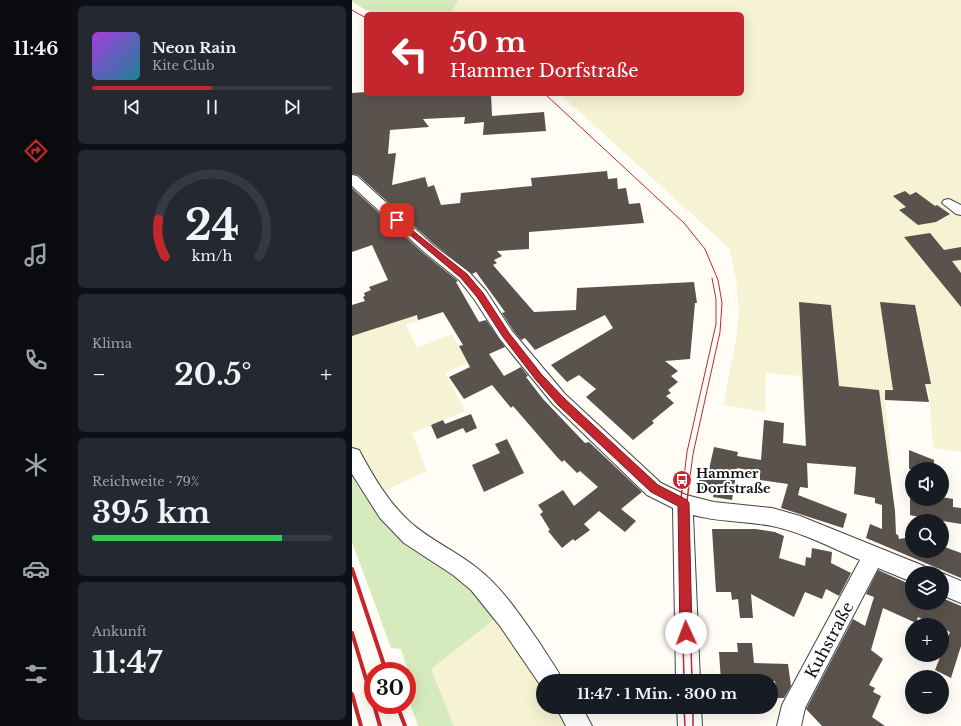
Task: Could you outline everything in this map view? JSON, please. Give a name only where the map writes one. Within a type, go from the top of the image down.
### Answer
[{"type":"street","points":[[352,179],[428,248],[464,276],[480,295],[506,335],[539,377],[562,402],[654,489],[683,503],[714,511],[772,516],[800,525],[905,568]]},
{"type":"street","points":[[949,203],[961,211]]},
{"type":"street","points":[[352,456],[375,493],[403,528],[460,568],[478,583],[496,602],[545,674]]},
{"type":"street","points":[[683,503],[688,674]]},
{"type":"street","name":"Kuhstraße","points":[[789,726],[794,705],[874,555]]},
{"type":"street","points":[[949,587],[961,592]]},
{"type":"street","points":[[572,714],[580,726]]},
{"type":"street","points":[[689,714],[690,726]]},
{"type":"shaded area","points":[[458,0],[961,0],[961,452],[933,448],[929,390],[884,389],[892,470],[807,463],[801,376],[766,373],[765,412],[723,405],[736,341],[739,312],[736,279],[729,248],[562,96],[744,96],[744,12],[451,12]]},
{"type":"shaded area","points":[[422,289],[432,316],[406,325],[417,348],[452,334],[468,363],[445,373],[465,411],[412,433],[427,471],[379,493],[352,450],[352,310]]},
{"type":"shaded area","points":[[501,614],[539,674],[536,674],[536,714],[568,714],[576,726],[454,726],[431,669]]},
{"type":"green space","points":[[352,0],[458,0],[451,12],[370,12],[352,2]]},
{"type":"green space","points":[[352,460],[384,509],[501,614],[431,669],[454,726],[418,726],[414,714],[416,714],[416,662],[405,662],[401,649],[391,648],[352,542]]},
{"type":"building","points":[[364,92],[364,96],[491,96],[492,116],[544,112],[546,131],[483,135],[484,122],[464,124],[465,117],[423,119],[429,127],[390,130],[388,154],[396,153],[392,185],[425,177],[428,187],[434,185],[441,205],[460,203],[461,193],[532,186],[531,178],[607,171],[608,179],[617,178],[618,189],[626,188],[629,204],[640,203],[644,223],[529,232],[529,249],[497,251],[502,256],[494,260],[497,263],[493,265],[534,312],[576,310],[577,288],[694,282],[697,303],[695,303],[690,359],[665,361],[678,371],[671,376],[678,382],[668,390],[671,393],[666,396],[674,403],[652,421],[654,423],[633,440],[586,397],[596,389],[579,375],[567,382],[551,365],[613,328],[605,315],[535,350],[525,338],[521,340],[513,330],[502,313],[505,312],[476,272],[472,274],[434,244],[358,175],[352,174],[352,93]]},
{"type":"building","points":[[352,188],[422,252],[458,281],[456,282],[479,322],[486,320],[505,347],[489,354],[504,376],[521,367],[528,376],[526,377],[543,399],[585,443],[589,442],[642,492],[621,509],[636,521],[625,532],[599,511],[584,524],[590,530],[575,541],[573,539],[562,548],[548,531],[550,530],[540,514],[543,512],[538,505],[563,490],[574,506],[598,487],[580,471],[577,473],[564,460],[562,462],[513,406],[511,408],[492,385],[464,399],[449,377],[470,367],[459,346],[463,345],[443,312],[418,320],[417,315],[352,336],[352,305],[365,301],[363,297],[365,296],[364,293],[371,290],[369,287],[388,280],[372,245],[352,252]]},
{"type":"building","points":[[905,191],[910,195],[916,192],[935,206],[937,205],[950,214],[936,222],[918,225],[899,210],[906,207],[893,196]]},
{"type":"building","points":[[930,233],[944,250],[961,247],[961,260],[952,261],[961,273],[961,307],[904,237]]},
{"type":"building","points":[[799,302],[831,305],[839,386],[879,390],[895,511],[896,534],[898,535],[899,539],[905,538],[905,554],[866,538],[870,524],[882,529],[882,505],[875,503],[875,498],[854,494],[856,467],[807,463],[808,488],[800,487],[798,495],[847,514],[843,528],[781,508],[788,484],[760,480],[760,472],[737,468],[732,500],[713,497],[714,492],[697,488],[701,473],[708,474],[714,447],[738,452],[737,456],[761,460],[764,420],[784,423],[783,443],[806,446]]},
{"type":"building","points":[[880,302],[915,305],[931,384],[925,384],[929,402],[885,400],[885,390],[893,390]]},
{"type":"building","points":[[471,414],[477,428],[466,433],[463,428],[437,439],[431,425],[443,420],[445,424]]},
{"type":"building","points":[[507,439],[524,473],[484,492],[472,465],[500,453],[495,444]]},
{"type":"building","points":[[909,450],[934,460],[934,462],[909,462]]},
{"type":"building","points":[[949,498],[953,499],[953,507],[961,508],[961,524],[949,522],[949,514],[910,514],[910,506],[949,506]]},
{"type":"building","points":[[712,529],[755,529],[775,532],[784,536],[779,558],[805,566],[806,557],[811,558],[812,548],[832,552],[831,563],[851,573],[839,596],[826,589],[822,599],[805,592],[794,617],[751,594],[753,618],[740,618],[738,599],[732,600],[731,592],[716,592]]},
{"type":"building","points":[[949,549],[961,553],[961,578],[949,573],[949,566],[932,566],[914,558],[949,558]]},
{"type":"building","points":[[878,570],[905,582],[905,610],[949,610],[949,601],[961,606],[961,646],[951,678],[949,677],[949,670],[935,670],[938,662],[949,662],[949,618],[905,618],[883,608],[871,650],[883,659],[869,685],[875,688],[873,692],[881,696],[872,717],[885,726],[822,726],[806,709],[853,619],[865,626],[874,597],[866,594]]},
{"type":"building","points":[[737,643],[752,643],[754,663],[788,664],[791,686],[784,698],[778,698],[778,674],[721,674],[719,652],[738,652]]},
{"type":"tram line","points":[[352,10],[364,17]]},
{"type":"tram line","points":[[547,96],[684,223],[705,249],[718,280],[722,303],[720,332],[693,454],[690,477]]},
{"type":"tram line","points":[[684,477],[687,452],[716,324],[716,299],[712,278]]},
{"type":"tram line","points":[[684,476],[680,505],[684,674]]},
{"type":"tram line","points":[[690,476],[687,501],[692,674]]},
{"type":"tram line","points":[[684,714],[685,726]]},
{"type":"tram line","points":[[693,714],[693,726]]},
{"type":"railway","points":[[352,569],[383,662]]},
{"type":"railway","points":[[352,633],[364,672]]},
{"type":"railway","points":[[352,694],[361,726]]},
{"type":"railway","points":[[377,714],[380,726]]},
{"type":"railway","points":[[400,714],[405,726]]},
{"type":"place","name":"Hammer Dorfstraße","points":[[682,480]]},
{"type":"route","points":[[397,220],[428,248],[464,276],[480,295],[506,335],[539,377],[562,402],[611,450],[654,489],[683,503],[686,633]]}]
